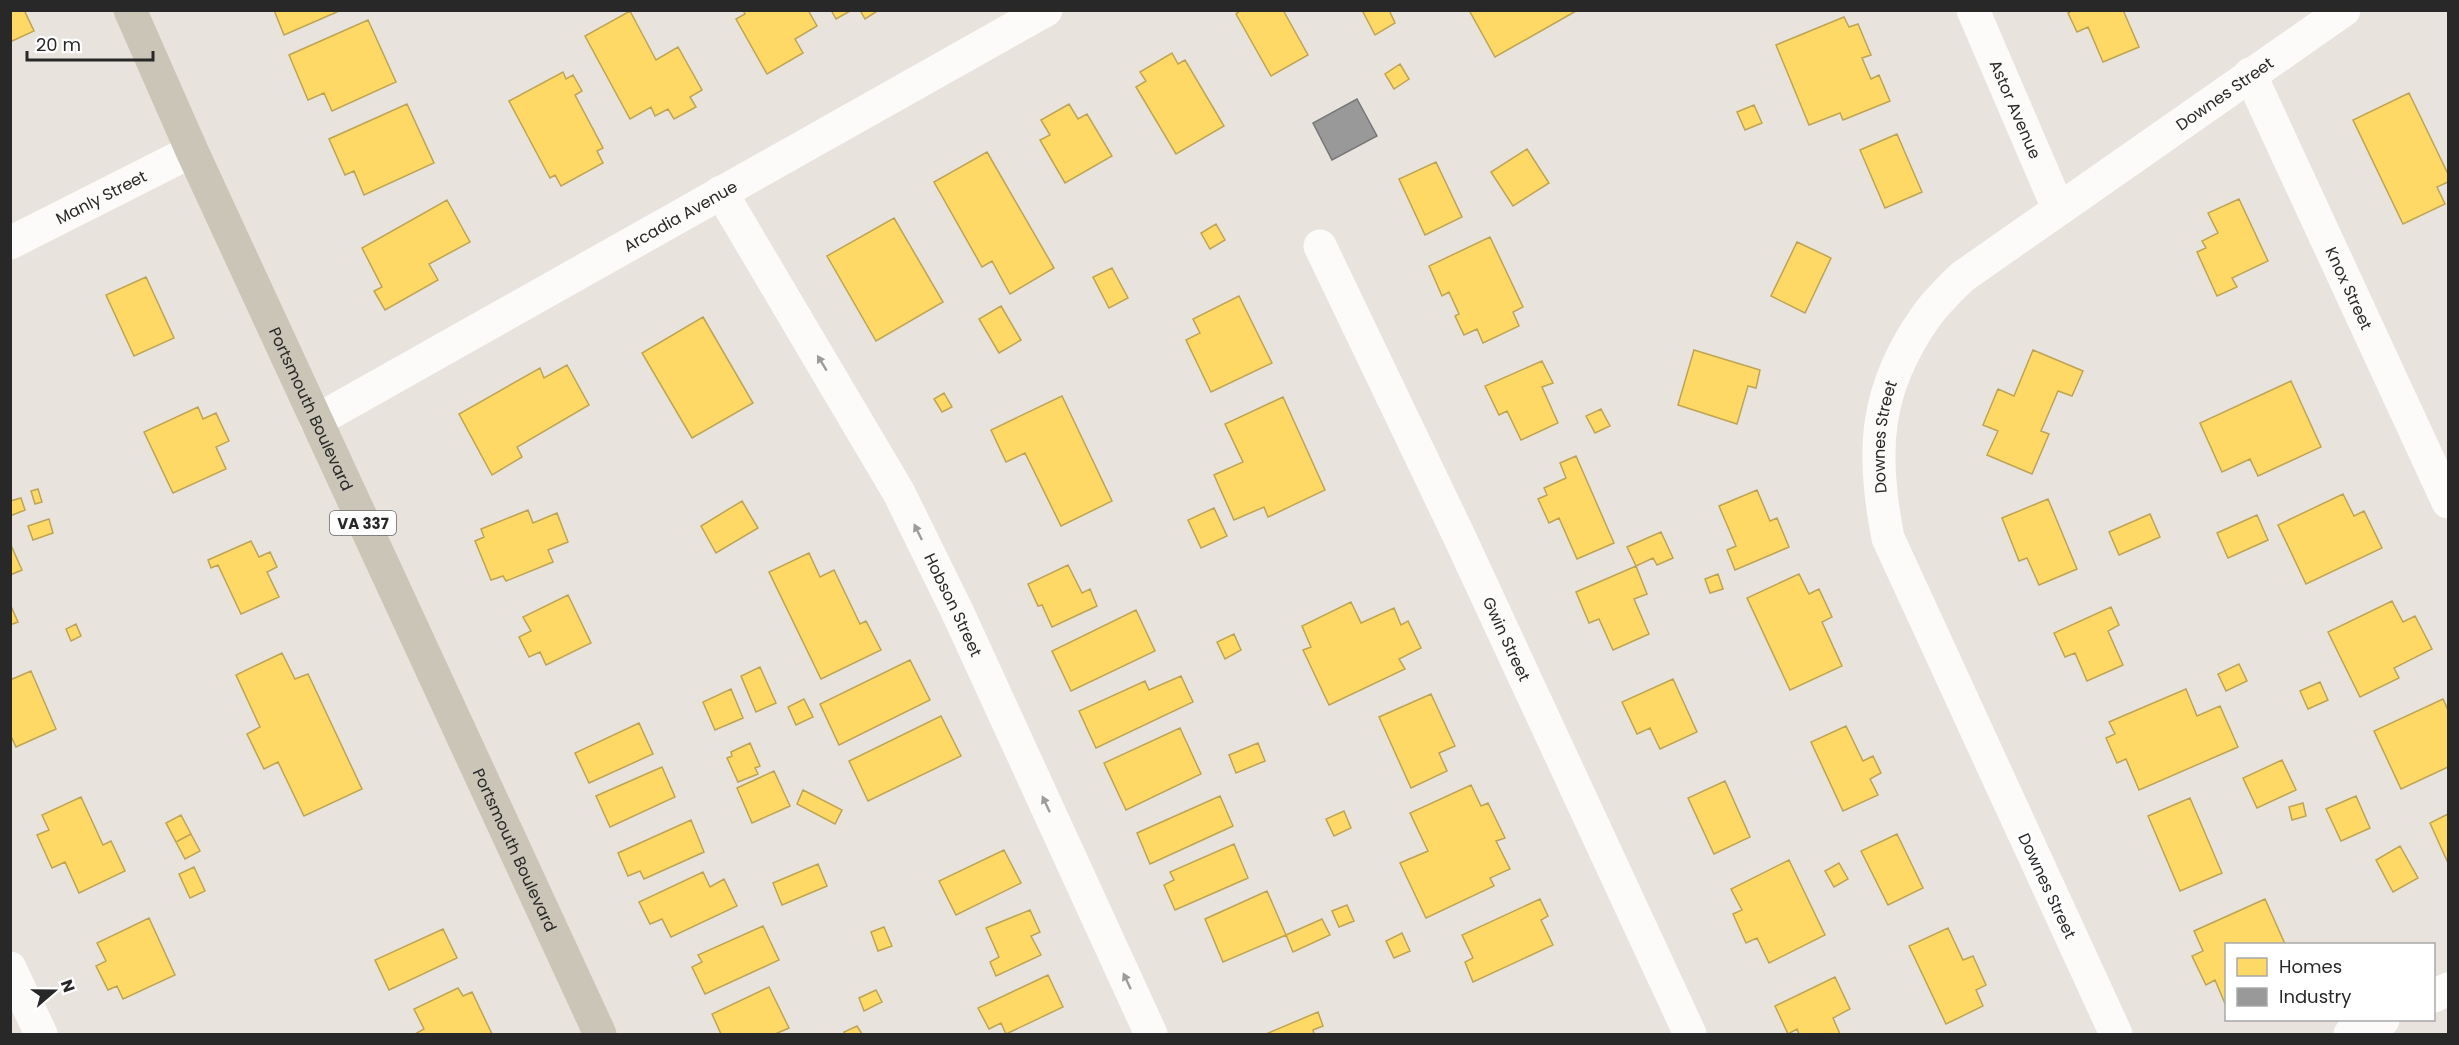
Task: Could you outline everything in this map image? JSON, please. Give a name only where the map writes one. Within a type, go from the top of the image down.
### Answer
[{"type":"main road","name":"Portsmouth Boulevard","points":[[130,10],[192,151],[600,1035]]},
{"type":"street","name":"Arcadia Avenue","points":[[316,421],[1046,10]]},
{"type":"street","name":"Astor Avenue","points":[[1973,10],[2058,208]]},
{"type":"street","name":"Downes Street","points":[[2116,1035],[1898,566],[1888,538],[1878,490],[1877,450],[1885,402],[1902,356],[1928,313],[1962,277],[2344,10]]},
{"type":"street","name":"Knox Street","points":[[2250,75],[2448,502]]},
{"type":"street","name":"Manly Street","points":[[10,243],[192,151]]},
{"type":"street","name":"Hobson Street","points":[[721,192],[899,494],[957,611],[1151,1035]]},
{"type":"street","name":"Gwin Street","points":[[1320,246],[1464,547],[1690,1035]]},
{"type":"street","points":[[10,968],[41,1035]]},
{"type":"street","points":[[2350,1035],[2381,1021]]},
{"type":"building: Homes","points":[[10,10],[24,10],[34,31],[10,42]]},
{"type":"building: Homes","points":[[274,10],[337,10],[337,12],[284,35]]},
{"type":"building: Homes","points":[[743,10],[808,10],[817,26],[795,39],[803,53],[767,74],[736,19],[745,14]]},
{"type":"building: Homes","points":[[831,10],[852,10],[836,19]]},
{"type":"building: Homes","points":[[860,10],[879,10],[865,19]]},
{"type":"building: Homes","points":[[1241,10],[1283,10],[1308,55],[1271,76],[1236,14]]},
{"type":"building: Homes","points":[[1362,10],[1389,10],[1395,23],[1375,35]]},
{"type":"building: Homes","points":[[1469,10],[1575,10],[1576,11],[1495,57]]},
{"type":"building: Homes","points":[[2073,10],[2123,10],[2139,47],[2103,62],[2088,27],[2077,32],[2068,13]]},
{"type":"building: Homes","points":[[630,11],[656,60],[678,47],[702,90],[690,97],[696,107],[674,119],[668,109],[655,116],[651,107],[630,119],[585,36]]},
{"type":"building: Homes","points":[[1844,17],[1849,27],[1858,24],[1871,55],[1862,58],[1871,79],[1879,75],[1890,101],[1843,120],[1840,113],[1809,125],[1776,45]]},
{"type":"building: Homes","points":[[368,20],[396,82],[332,111],[324,93],[308,100],[289,55]]},
{"type":"building: Homes","points":[[1172,53],[1178,64],[1185,60],[1224,126],[1176,154],[1136,87],[1146,81],[1140,72]]},
{"type":"building: Homes","points":[[1400,64],[1409,79],[1394,89],[1385,74]]},
{"type":"building: Homes","points":[[563,72],[566,79],[573,75],[582,91],[575,95],[603,148],[597,151],[603,163],[561,186],[555,175],[550,178],[509,101]]},
{"type":"building: Homes","points":[[2409,93],[2448,174],[2448,182],[2437,187],[2445,204],[2403,224],[2353,120]]},
{"type":"building: Homes","points":[[407,104],[434,163],[364,195],[354,171],[345,175],[329,139]]},
{"type":"building: Homes","points":[[1069,104],[1078,119],[1087,114],[1112,156],[1065,183],[1040,140],[1050,135],[1041,120]]},
{"type":"building: Homes","points":[[1754,105],[1762,123],[1745,130],[1737,112]]},
{"type":"building: Homes","points":[[1897,134],[1922,192],[1885,208],[1860,150]]},
{"type":"building: Homes","points":[[1527,149],[1549,183],[1513,206],[1491,172]]},
{"type":"building: Homes","points":[[987,152],[1054,268],[1010,294],[992,261],[982,267],[934,182]]},
{"type":"building: Homes","points":[[1436,162],[1462,217],[1425,235],[1399,179]]},
{"type":"building: Homes","points":[[2239,199],[2268,261],[2232,278],[2237,287],[2217,296],[2197,252],[2206,248],[2202,241],[2218,233],[2208,213]]},
{"type":"building: Homes","points":[[447,200],[470,242],[429,264],[438,280],[385,310],[374,291],[382,287],[362,248]]},
{"type":"building: Homes","points":[[894,218],[943,302],[876,341],[827,256]]},
{"type":"building: Homes","points":[[1216,224],[1225,240],[1210,249],[1201,233]]},
{"type":"building: Homes","points":[[1490,237],[1523,307],[1513,312],[1519,326],[1483,343],[1477,329],[1464,335],[1455,316],[1459,314],[1449,292],[1442,296],[1429,266]]},
{"type":"building: Homes","points":[[1797,242],[1831,258],[1805,313],[1771,296]]},
{"type":"building: Homes","points":[[1112,268],[1128,298],[1109,308],[1093,277]]},
{"type":"building: Homes","points":[[146,277],[174,338],[134,356],[106,295]]},
{"type":"building: Homes","points":[[1239,296],[1272,363],[1211,392],[1186,340],[1200,333],[1193,319]]},
{"type":"building: Homes","points":[[1001,306],[1021,340],[999,353],[979,319]]},
{"type":"building: Homes","points":[[703,317],[753,403],[692,438],[642,353]]},
{"type":"building: Homes","points":[[1694,350],[1760,370],[1756,388],[1748,386],[1737,424],[1678,405]]},
{"type":"building: Homes","points":[[2033,350],[2083,371],[2072,396],[2058,391],[2041,431],[2049,434],[2032,474],[1987,455],[1998,431],[1983,425],[1998,389],[2014,396]]},
{"type":"building: Homes","points":[[1542,361],[1553,383],[1542,387],[1558,423],[1521,440],[1507,411],[1499,415],[1485,386]]},
{"type":"building: Homes","points":[[567,365],[589,405],[517,447],[522,457],[492,475],[459,414],[540,368],[544,378]]},
{"type":"building: Homes","points":[[2291,381],[2321,447],[2258,476],[2250,459],[2222,472],[2200,423]]},
{"type":"building: Homes","points":[[944,393],[952,407],[942,412],[934,399]]},
{"type":"building: Homes","points":[[1062,396],[1112,501],[1061,526],[1025,453],[1006,462],[991,430]]},
{"type":"building: Homes","points":[[1283,397],[1325,490],[1268,517],[1264,507],[1234,520],[1214,475],[1243,462],[1225,424]]},
{"type":"building: Homes","points":[[198,407],[203,419],[216,413],[229,441],[216,447],[226,469],[173,493],[144,432]]},
{"type":"building: Homes","points":[[1601,409],[1610,426],[1595,433],[1586,416]]},
{"type":"building: Homes","points":[[1576,456],[1614,543],[1577,559],[1559,518],[1549,523],[1538,499],[1547,495],[1544,488],[1566,478],[1560,463]]},
{"type":"building: Homes","points":[[38,489],[42,502],[35,504],[31,491]]},
{"type":"building: Homes","points":[[1757,490],[1770,521],[1777,518],[1789,547],[1735,570],[1727,550],[1736,546],[1719,506]]},
{"type":"building: Homes","points":[[2343,494],[2354,516],[2364,511],[2382,548],[2306,584],[2278,525]]},
{"type":"building: Homes","points":[[21,498],[25,510],[10,516],[10,501]]},
{"type":"building: Homes","points":[[2048,499],[2077,569],[2039,585],[2027,558],[2019,561],[2002,518]]},
{"type":"building: Homes","points":[[742,501],[758,528],[716,553],[701,526]]},
{"type":"building: Homes","points":[[1214,508],[1227,536],[1201,548],[1188,520]]},
{"type":"building: Homes","points":[[528,510],[533,523],[557,513],[568,542],[548,550],[553,562],[506,581],[503,576],[491,580],[475,541],[484,537],[481,529]]},
{"type":"building: Homes","points":[[2150,514],[2160,537],[2119,555],[2109,532]]},
{"type":"building: Homes","points":[[2257,515],[2268,540],[2228,558],[2217,533]]},
{"type":"building: Homes","points":[[49,519],[53,533],[33,540],[28,526]]},
{"type":"building: Homes","points":[[1661,532],[1673,558],[1657,565],[1653,558],[1636,566],[1627,547]]},
{"type":"building: Homes","points":[[251,541],[259,557],[270,552],[277,567],[267,572],[279,597],[241,614],[218,565],[211,568],[208,560]]},
{"type":"building: Homes","points":[[10,543],[22,570],[10,575]]},
{"type":"building: Homes","points":[[809,553],[820,577],[834,570],[860,624],[866,621],[881,650],[821,679],[769,572]]},
{"type":"building: Homes","points":[[1068,565],[1082,593],[1090,589],[1097,606],[1052,627],[1042,605],[1038,606],[1028,584]]},
{"type":"building: Homes","points":[[1636,566],[1647,594],[1634,599],[1649,634],[1613,650],[1599,619],[1589,623],[1576,592]]},
{"type":"building: Homes","points":[[1718,574],[1723,589],[1710,593],[1705,579]]},
{"type":"building: Homes","points":[[1799,574],[1809,594],[1819,589],[1832,617],[1822,622],[1842,666],[1790,690],[1747,598]]},
{"type":"building: Homes","points":[[568,595],[591,643],[546,665],[540,652],[529,657],[519,637],[531,631],[523,617]]},
{"type":"building: Homes","points":[[2392,601],[2403,622],[2415,616],[2432,649],[2394,668],[2399,678],[2360,697],[2328,632]]},
{"type":"building: Homes","points":[[1351,602],[1361,623],[1394,608],[1401,625],[1408,621],[1421,648],[1399,659],[1405,669],[1329,705],[1303,650],[1311,647],[1302,626]]},
{"type":"building: Homes","points":[[10,604],[18,622],[10,625]]},
{"type":"building: Homes","points":[[2111,607],[2119,625],[2108,631],[2123,665],[2087,681],[2075,653],[2065,657],[2054,633]]},
{"type":"building: Homes","points":[[1136,610],[1155,651],[1071,691],[1052,651]]},
{"type":"building: Homes","points":[[76,624],[81,636],[71,641],[66,629]]},
{"type":"building: Homes","points":[[1234,634],[1241,650],[1225,659],[1217,642]]},
{"type":"building: Homes","points":[[282,653],[295,679],[308,674],[362,789],[304,816],[278,762],[264,769],[247,734],[260,727],[236,675]]},
{"type":"building: Homes","points":[[910,660],[930,700],[839,745],[820,704]]},
{"type":"building: Homes","points":[[2239,664],[2247,681],[2226,691],[2218,674]]},
{"type":"building: Homes","points":[[760,667],[776,703],[756,712],[741,676]]},
{"type":"building: Homes","points":[[31,671],[56,729],[16,747],[10,734],[10,680]]},
{"type":"building: Homes","points":[[1181,676],[1193,702],[1096,748],[1079,711],[1145,681],[1149,690]]},
{"type":"building: Homes","points":[[1673,679],[1697,732],[1660,749],[1650,728],[1637,734],[1622,702]]},
{"type":"building: Homes","points":[[2320,682],[2328,700],[2308,709],[2300,691]]},
{"type":"building: Homes","points":[[731,689],[743,718],[715,730],[703,702]]},
{"type":"building: Homes","points":[[2186,689],[2197,716],[2220,706],[2238,747],[2139,790],[2126,759],[2117,763],[2106,738],[2115,734],[2109,722]]},
{"type":"building: Homes","points":[[1431,694],[1455,746],[1439,753],[1447,771],[1411,788],[1379,717]]},
{"type":"building: Homes","points":[[804,699],[813,717],[796,725],[788,707]]},
{"type":"building: Homes","points":[[2443,699],[2448,710],[2448,767],[2401,789],[2374,731]]},
{"type":"building: Homes","points":[[941,716],[961,756],[868,801],[849,761]]},
{"type":"building: Homes","points":[[639,723],[653,754],[589,783],[575,753]]},
{"type":"building: Homes","points":[[1846,726],[1863,761],[1873,756],[1881,773],[1870,779],[1878,795],[1843,811],[1811,742]]},
{"type":"building: Homes","points":[[1180,728],[1201,774],[1126,810],[1104,763]]},
{"type":"building: Homes","points":[[750,743],[760,766],[755,768],[758,774],[738,782],[727,758],[732,756],[731,752]]},
{"type":"building: Homes","points":[[1258,743],[1265,761],[1236,773],[1229,755]]},
{"type":"building: Homes","points":[[2282,760],[2296,790],[2257,808],[2243,778]]},
{"type":"building: Homes","points":[[662,767],[675,797],[610,827],[596,796]]},
{"type":"building: Homes","points":[[774,771],[790,806],[752,823],[737,788]]},
{"type":"building: Homes","points":[[1725,781],[1750,837],[1714,854],[1688,798]]},
{"type":"building: Homes","points":[[1471,785],[1481,806],[1488,803],[1505,838],[1496,841],[1510,869],[1490,878],[1494,886],[1426,918],[1400,863],[1428,851],[1410,813]]},
{"type":"building: Homes","points":[[803,790],[842,810],[835,824],[797,804]]},
{"type":"building: Homes","points":[[1220,796],[1233,826],[1150,864],[1137,833]]},
{"type":"building: Homes","points":[[2356,796],[2370,828],[2341,841],[2326,809]]},
{"type":"building: Homes","points":[[81,797],[103,845],[111,841],[125,871],[79,893],[65,862],[52,868],[37,835],[49,830],[42,815]]},
{"type":"building: Homes","points":[[2190,798],[2222,873],[2180,891],[2148,816]]},
{"type":"building: Homes","points":[[2303,803],[2306,816],[2292,820],[2289,807]]},
{"type":"building: Homes","points":[[1344,811],[1351,828],[1334,836],[1326,819]]},
{"type":"building: Homes","points":[[2448,814],[2448,863],[2430,823]]},
{"type":"building: Homes","points":[[181,815],[191,834],[176,842],[166,823]]},
{"type":"building: Homes","points":[[691,820],[704,852],[644,879],[640,871],[628,876],[618,853]]},
{"type":"building: Homes","points":[[191,834],[200,851],[185,859],[176,842]]},
{"type":"building: Homes","points":[[1897,834],[1923,888],[1888,905],[1861,851]]},
{"type":"building: Homes","points":[[1234,844],[1248,878],[1175,910],[1164,885],[1174,880],[1170,872]]},
{"type":"building: Homes","points":[[2400,846],[2418,878],[2393,892],[2376,860]]},
{"type":"building: Homes","points":[[1004,850],[1021,883],[956,915],[939,881]]},
{"type":"building: Homes","points":[[1789,860],[1825,935],[1769,963],[1757,938],[1746,943],[1733,914],[1742,910],[1731,889]]},
{"type":"building: Homes","points":[[1839,863],[1848,879],[1834,887],[1825,871]]},
{"type":"building: Homes","points":[[818,864],[827,886],[782,905],[773,883]]},
{"type":"building: Homes","points":[[194,867],[205,891],[190,898],[179,874]]},
{"type":"building: Homes","points":[[703,872],[710,887],[724,879],[737,906],[671,937],[662,919],[650,924],[639,902]]},
{"type":"building: Homes","points":[[1267,891],[1286,935],[1223,962],[1205,919]]},
{"type":"building: Homes","points":[[1540,899],[1548,916],[1541,920],[1553,945],[1473,982],[1465,962],[1473,958],[1462,935]]},
{"type":"building: Homes","points":[[2265,899],[2285,943],[2225,943],[2225,1004],[2215,980],[2206,985],[2192,956],[2203,951],[2194,931]]},
{"type":"building: Homes","points":[[1347,905],[1354,921],[1339,927],[1332,911]]},
{"type":"building: Homes","points":[[1030,910],[1040,932],[1031,936],[1041,955],[996,976],[990,962],[999,957],[986,928]]},
{"type":"building: Homes","points":[[149,918],[175,975],[123,999],[117,986],[108,990],[96,966],[106,961],[97,943]]},
{"type":"building: Homes","points":[[1322,919],[1330,935],[1293,952],[1286,935]]},
{"type":"building: Homes","points":[[763,926],[779,960],[705,994],[692,967],[702,962],[698,955]]},
{"type":"building: Homes","points":[[884,927],[892,946],[878,951],[871,932]]},
{"type":"building: Homes","points":[[1948,928],[1963,960],[1973,956],[1986,985],[1976,990],[1983,1006],[1946,1024],[1909,946]]},
{"type":"building: Homes","points":[[443,929],[457,958],[389,990],[375,960]]},
{"type":"building: Homes","points":[[1402,933],[1410,951],[1394,958],[1386,941]]},
{"type":"building: Homes","points":[[1048,975],[1063,1007],[1006,1034],[1001,1023],[989,1029],[978,1008]]},
{"type":"building: Homes","points":[[1835,977],[1850,1009],[1833,1018],[1840,1034],[1799,1034],[1797,1029],[1788,1034],[1775,1006]]},
{"type":"building: Homes","points":[[769,987],[789,1028],[775,1034],[721,1034],[712,1014]]},
{"type":"building: Homes","points":[[458,988],[463,996],[472,992],[492,1034],[415,1034],[424,1029],[414,1009]]},
{"type":"building: Homes","points":[[876,990],[882,1002],[864,1011],[859,998]]},
{"type":"building: Homes","points":[[1318,1012],[1323,1026],[1313,1030],[1314,1034],[1266,1034]]},
{"type":"building: Homes","points":[[857,1026],[862,1034],[845,1034],[844,1032]]},
{"type":"building: Industry","points":[[1357,99],[1377,136],[1332,160],[1313,123]]}]
